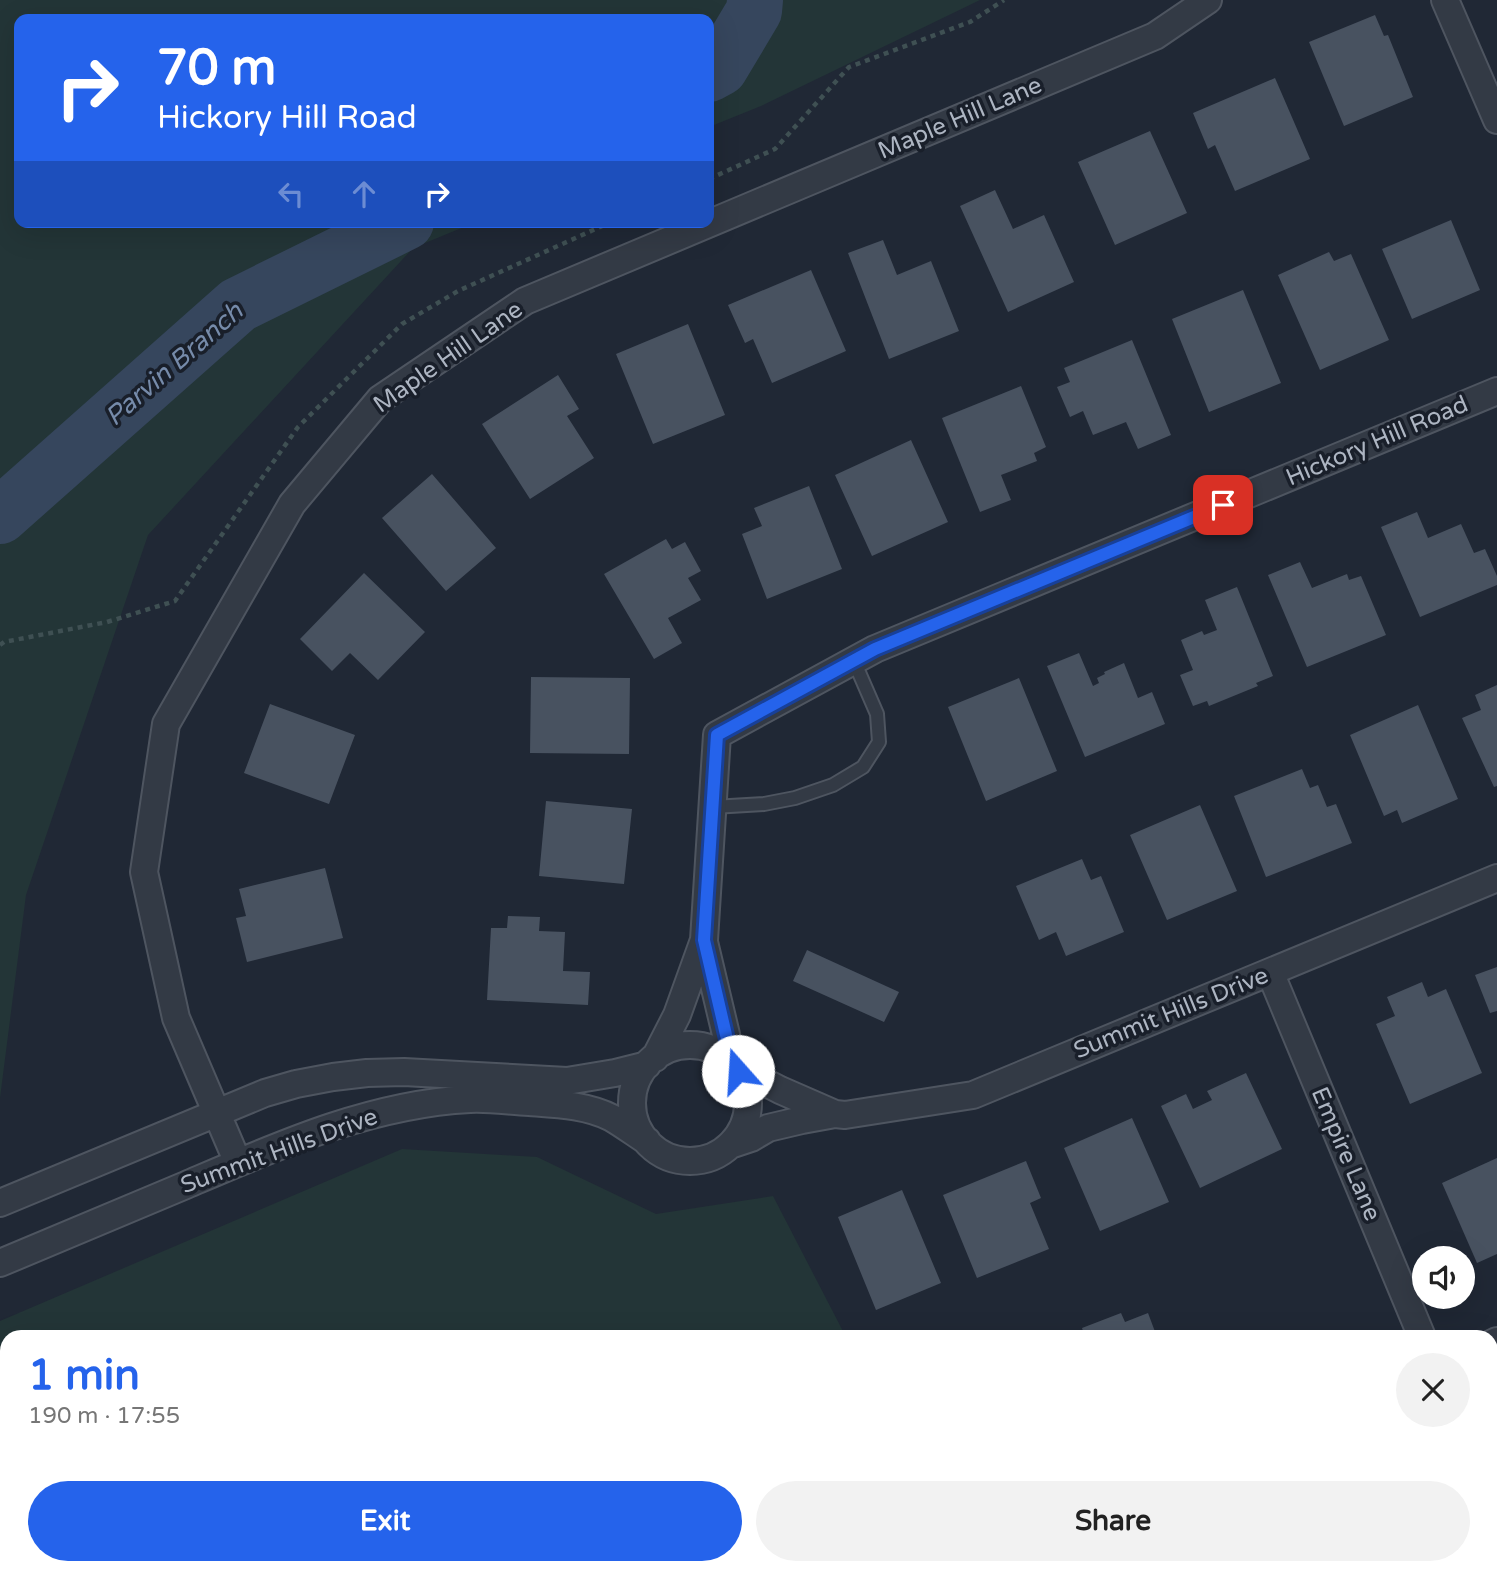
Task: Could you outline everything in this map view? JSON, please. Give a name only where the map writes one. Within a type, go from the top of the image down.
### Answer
[{"type":"street","name":"Maple Hill Lane","points":[[714,222],[1155,36],[1208,0]]},
{"type":"street","points":[[1445,0],[1497,120]]},
{"type":"street","name":"Maple Hill Lane","points":[[238,1163],[176,1018],[145,872],[166,724],[292,504],[380,399],[525,301],[699,228]]},
{"type":"street","name":"Hickory Hill Road","points":[[651,1062],[677,1015],[704,940],[717,735],[875,649],[1497,391]]},
{"type":"street","name":"Summit Hills Drive","points":[[730,1145],[751,1138],[768,1128],[802,1119],[973,1095],[1497,878]]},
{"type":"street","name":"Hickory Hill Road","points":[[704,940],[734,1066]]},
{"type":"street","name":"Empire Lane","points":[[1270,972],[1419,1330]]},
{"type":"street","points":[[694,1045],[721,1054],[734,1066],[745,1085],[748,1109],[742,1129],[730,1145],[713,1156],[689,1161],[659,1152],[648,1141],[635,1121],[633,1105],[637,1082],[651,1062],[670,1049],[694,1045]]},
{"type":"street","name":"Summit Hills Drive","points":[[0,1203],[265,1093],[296,1084],[333,1077],[404,1072],[567,1081],[615,1073],[651,1062]]},
{"type":"street","name":"Summit Hills Drive","points":[[734,1066],[835,1114]]},
{"type":"street","name":"Summit Hills Drive","points":[[0,1264],[238,1163],[356,1118],[414,1106],[472,1099],[565,1105],[611,1117],[648,1141]]},
{"type":"lane","points":[[713,807],[794,799],[832,785],[863,767],[879,742],[877,714],[854,661]]},
{"type":"path","points":[[714,176],[775,149],[849,67],[970,22],[1004,0]]},
{"type":"path","points":[[0,645],[107,622],[175,600],[298,427],[402,324],[458,291],[598,228]]},
{"type":"shaded area","points":[[0,0],[980,0],[761,106],[714,125],[714,14],[14,14],[14,228],[461,228],[413,248],[148,535],[26,895],[0,1098]]},
{"type":"shaded area","points":[[402,1149],[537,1157],[656,1214],[773,1196],[842,1330],[0,1330],[0,1321]]},
{"type":"building","points":[[1375,15],[1384,36],[1388,35],[1413,97],[1344,126],[1309,42]]},
{"type":"building","points":[[1275,78],[1310,159],[1235,191],[1215,145],[1208,149],[1193,113]]},
{"type":"building","points":[[1150,131],[1187,213],[1115,245],[1078,162]]},
{"type":"building","points":[[995,190],[1013,229],[1044,215],[1074,282],[1008,312],[960,206]]},
{"type":"building","points":[[1451,220],[1480,290],[1412,319],[1382,249]]},
{"type":"building","points":[[883,240],[897,275],[931,261],[959,331],[889,359],[848,253]]},
{"type":"building","points":[[1329,252],[1334,261],[1351,254],[1389,340],[1320,370],[1278,275]]},
{"type":"building","points":[[811,270],[846,351],[772,383],[753,339],[745,343],[728,305]]},
{"type":"building","points":[[1243,290],[1281,383],[1209,412],[1172,319]]},
{"type":"building","points":[[688,324],[725,415],[653,444],[616,354]]},
{"type":"building","points":[[1132,340],[1171,435],[1138,449],[1126,422],[1093,435],[1083,411],[1070,417],[1057,387],[1070,382],[1064,368]]},
{"type":"building","points":[[558,375],[579,409],[567,416],[594,458],[530,499],[482,424]]},
{"type":"building","points":[[1021,386],[1046,447],[1034,453],[1037,461],[1001,475],[1011,500],[980,512],[942,418]]},
{"type":"building","points":[[911,440],[948,522],[872,556],[835,475]]},
{"type":"building","points":[[432,474],[496,548],[446,591],[382,518]]},
{"type":"building","points":[[809,486],[842,569],[767,599],[742,534],[762,526],[754,508]]},
{"type":"building","points":[[1417,512],[1428,538],[1461,524],[1474,553],[1485,549],[1497,576],[1497,585],[1420,617],[1381,527]]},
{"type":"building","points":[[666,539],[672,549],[685,542],[701,571],[688,578],[701,600],[668,618],[682,643],[654,659],[604,574]]},
{"type":"building","points":[[1300,562],[1312,588],[1347,574],[1349,580],[1361,576],[1386,635],[1307,667],[1268,575]]},
{"type":"building","points":[[364,573],[425,632],[378,680],[350,653],[332,671],[300,639]]},
{"type":"building","points":[[1237,587],[1273,676],[1256,683],[1258,686],[1209,706],[1207,701],[1193,706],[1180,675],[1193,670],[1181,640],[1202,631],[1204,635],[1217,630],[1205,600]]},
{"type":"building","points":[[1079,653],[1093,686],[1099,683],[1097,678],[1105,674],[1104,672],[1124,663],[1138,698],[1152,692],[1165,724],[1085,757],[1047,666]]},
{"type":"building","points":[[531,677],[630,678],[629,754],[530,753]]},
{"type":"building","points":[[1019,678],[1057,771],[986,801],[948,707]]},
{"type":"building","points":[[1497,685],[1497,786],[1494,787],[1462,718],[1481,710],[1475,695]]},
{"type":"building","points":[[270,704],[355,735],[329,804],[244,773]]},
{"type":"building","points":[[1418,705],[1458,799],[1402,823],[1397,810],[1384,816],[1350,735]]},
{"type":"building","points":[[1302,769],[1310,788],[1318,785],[1327,807],[1336,804],[1352,843],[1266,877],[1234,796]]},
{"type":"building","points":[[546,801],[632,809],[624,884],[539,876]]},
{"type":"building","points":[[1200,805],[1237,891],[1167,920],[1130,835]]},
{"type":"building","points":[[1082,859],[1091,880],[1101,876],[1124,932],[1066,956],[1056,932],[1039,940],[1016,886]]},
{"type":"building","points":[[325,868],[343,938],[247,962],[236,918],[246,916],[239,889]]},
{"type":"building","points":[[508,916],[540,917],[539,931],[565,932],[563,971],[590,972],[588,1005],[487,1000],[491,928],[507,928]]},
{"type":"building","points":[[807,950],[899,992],[884,1022],[793,981]]},
{"type":"building","points":[[1497,967],[1497,1011],[1490,1013],[1475,975]]},
{"type":"building","points":[[1422,982],[1428,997],[1446,989],[1482,1073],[1410,1104],[1376,1024],[1395,1016],[1387,997]]},
{"type":"building","points":[[1246,1073],[1282,1149],[1200,1188],[1161,1106],[1186,1094],[1193,1109],[1212,1100],[1207,1091]]},
{"type":"building","points":[[1132,1118],[1169,1202],[1100,1231],[1064,1148]]},
{"type":"building","points":[[1497,1158],[1497,1254],[1477,1263],[1475,1246],[1470,1246],[1442,1183]]},
{"type":"building","points":[[1026,1161],[1041,1198],[1030,1203],[1049,1249],[977,1278],[943,1195]]},
{"type":"building","points":[[902,1190],[941,1283],[876,1310],[838,1217]]},
{"type":"building","points":[[1121,1313],[1125,1322],[1148,1313],[1154,1330],[1083,1330]]},
{"type":"waterway","name":"Parvin Branch","points":[[714,71],[720,68],[754,11],[755,0]]},
{"type":"waterway","name":"Parvin Branch","points":[[0,516],[238,305],[394,228]]},
{"type":"route","points":[[738,1071],[733,1065],[704,940],[717,735],[875,649],[1223,505]]}]
